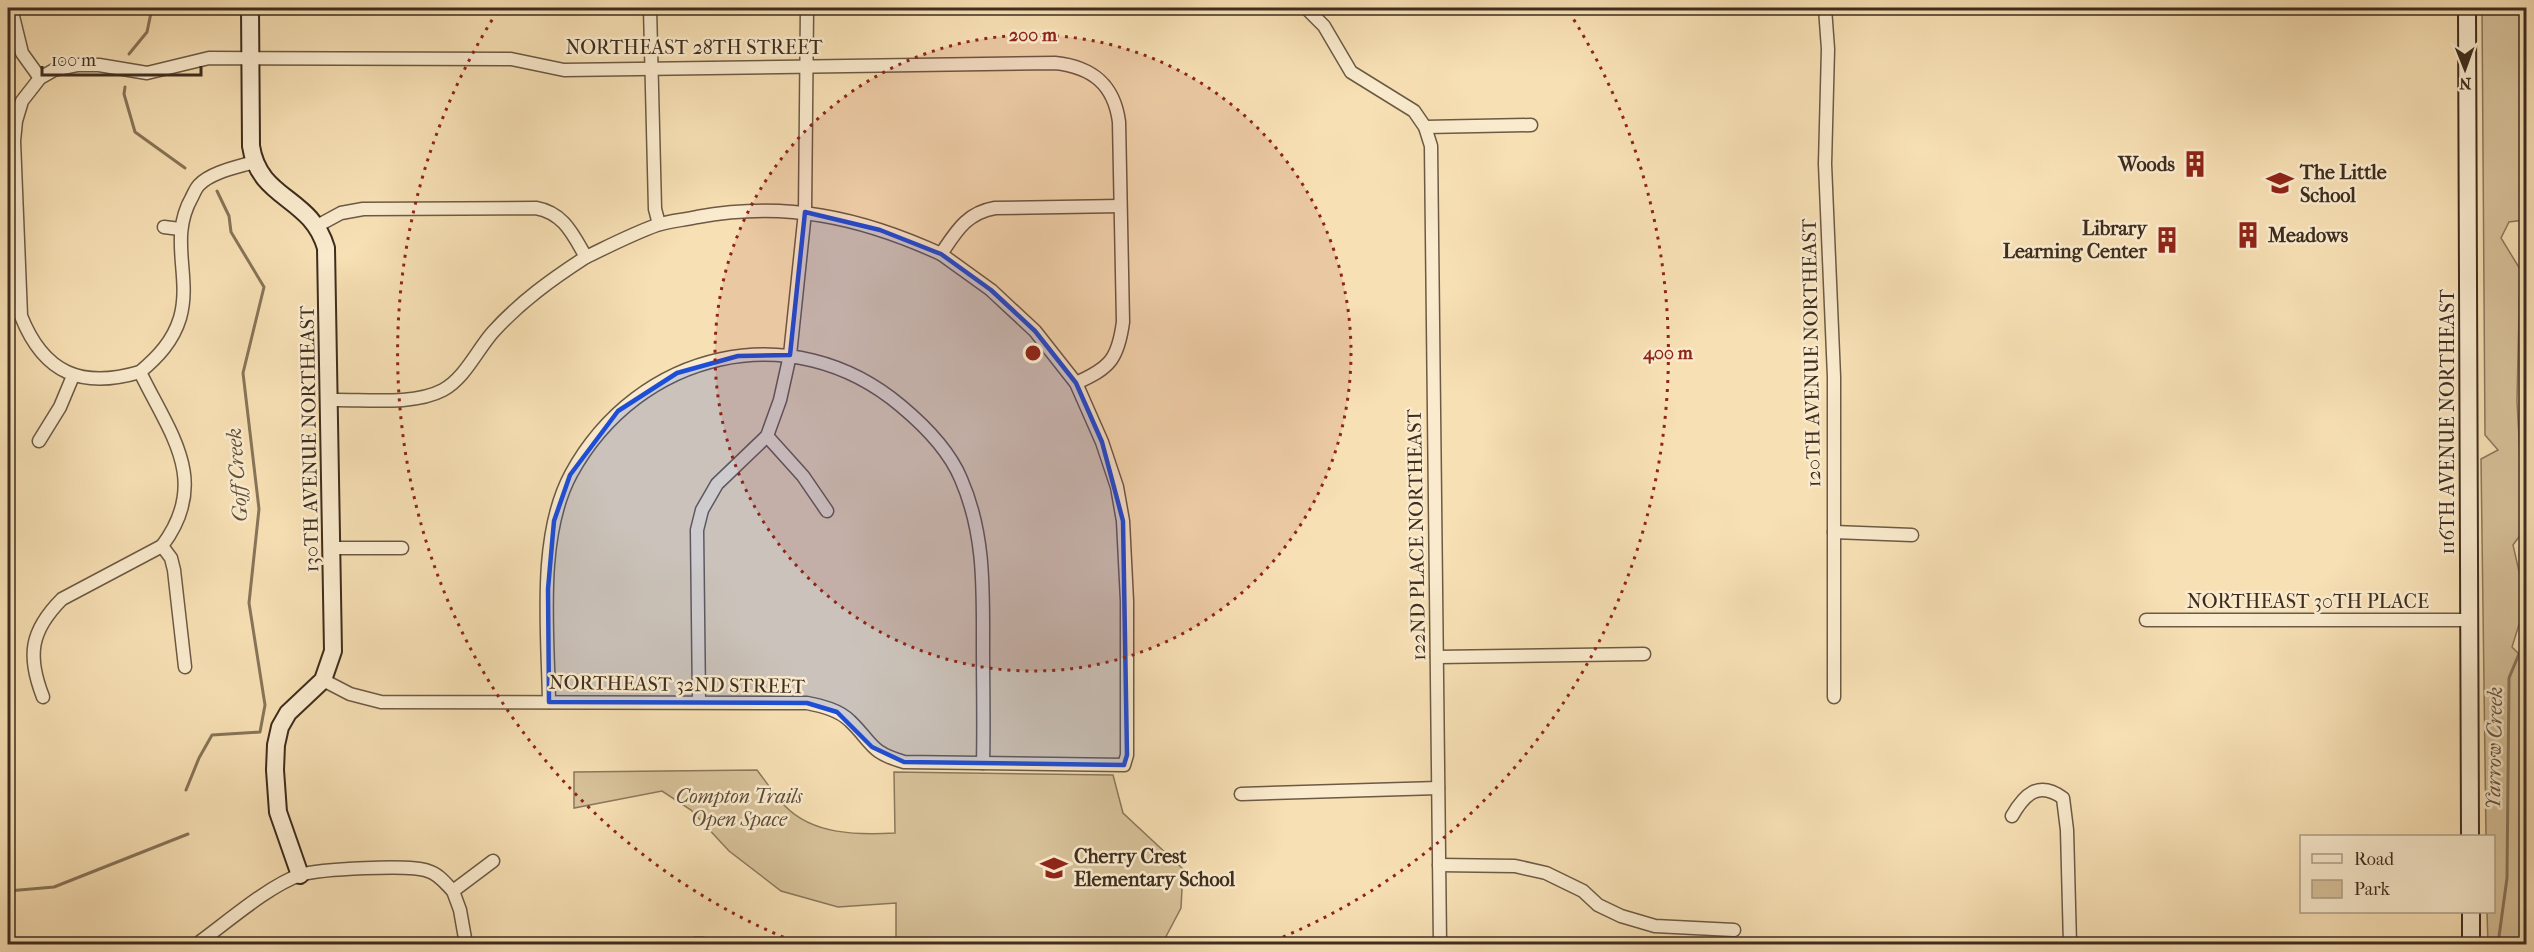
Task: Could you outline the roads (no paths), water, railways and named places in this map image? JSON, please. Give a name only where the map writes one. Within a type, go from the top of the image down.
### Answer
[{"type":"street","points":[[11,8],[22,53],[40,78],[22,101],[16,121],[14,141],[20,308],[30,338],[44,357],[73,376],[98,380],[140,372],[159,356],[172,336],[180,317],[183,286],[180,229],[187,205],[199,184],[214,176],[254,162],[251,146],[250,8]]},
{"type":"street","points":[[650,8],[655,209],[658,224]]},
{"type":"street","points":[[699,702],[698,530],[702,510],[717,484],[767,436],[780,400],[790,355],[805,212],[807,8]]},
{"type":"street","points":[[1306,8],[1324,26],[1351,72],[1414,111],[1425,127],[1531,125]]},
{"type":"street","name":"120TH AVENUE NORTHEAST","points":[[1825,8],[1828,49],[1825,164],[1834,377],[1834,697]]},
{"type":"street","name":"116TH AVENUE NORTHEAST","points":[[2467,8],[2470,835]]},
{"type":"street","name":"NORTHEAST 28TH STREET","points":[[40,78],[54,70],[78,65],[99,65],[147,74],[209,58],[511,59],[564,69],[1055,63],[1071,65],[1099,80],[1110,90],[1117,105],[1120,206]]},
{"type":"street","name":"122ND PLACE NORTHEAST","points":[[1425,127],[1431,146],[1433,179],[1440,945]]},
{"type":"street","name":"130TH AVENUE NORTHEAST","points":[[254,162],[265,181],[305,211],[317,226],[326,248],[333,651],[323,680],[288,713],[280,727],[276,745],[278,812],[300,875]]},
{"type":"street","points":[[330,400],[416,399],[442,390],[455,382],[493,333],[519,306],[554,278],[586,257],[658,224],[724,213],[805,212],[870,226],[909,240],[941,255],[991,290],[1035,331],[1076,383],[1102,372],[1114,357],[1123,322],[1120,206],[980,210],[958,229],[941,255]]},
{"type":"street","points":[[317,226],[341,213],[363,209],[536,208],[555,214],[563,220],[586,257]]},
{"type":"street","points":[[164,227],[180,229]]},
{"type":"street","points":[[549,702],[550,552],[554,521],[570,475],[595,438],[618,411],[643,392],[677,373],[738,356],[790,355],[846,372],[884,391],[921,423],[949,457],[960,477],[975,516],[982,555],[983,764]]},
{"type":"street","points":[[43,697],[34,673],[33,647],[39,628],[48,613],[62,599],[162,546],[179,516],[185,497],[186,478],[182,459],[140,372]]},
{"type":"street","points":[[39,441],[60,407],[73,376]]},
{"type":"street","name":"NORTHEAST 32ND STREET","points":[[323,680],[350,694],[381,702],[807,703],[837,712],[849,720],[872,747],[887,757],[904,762],[1124,765],[1127,755],[1127,601],[1123,520],[1117,487],[1102,442],[1076,383]]},
{"type":"street","points":[[767,436],[803,476],[827,511]]},
{"type":"street","points":[[1834,532],[1912,535]]},
{"type":"street","points":[[162,546],[171,558],[174,570],[185,667]]},
{"type":"street","points":[[332,548],[402,548]]},
{"type":"street","name":"NORTHEAST 30TH PLACE","points":[[2146,620],[2469,620]]},
{"type":"street","points":[[1437,657],[1644,654]]},
{"type":"street","points":[[1241,794],[1438,788]]},
{"type":"street","points":[[2012,816],[2023,798],[2037,791],[2054,792],[2063,798],[2067,830],[2070,945]]},
{"type":"street","points":[[453,891],[493,861]]},
{"type":"street","points":[[1438,865],[1515,866],[1546,873],[1583,891],[1598,905],[1655,926],[1734,930]]},
{"type":"street","points":[[197,945],[270,891],[300,875],[349,870],[414,868],[427,870],[436,875],[453,891],[460,910],[466,945]]},
{"type":"street","points":[[2471,913],[2471,945]]},
{"type":"street","points":[[695,945],[703,945]]},
{"type":"waterway","name":"Goff Creek","points":[[129,54],[147,32],[152,8]]},
{"type":"waterway","name":"Goff Creek","points":[[125,87],[124,94],[135,132],[185,168]]},
{"type":"waterway","name":"Goff Creek","points":[[186,790],[199,758],[212,735],[260,732],[265,705],[249,603],[259,509],[243,373],[264,287],[231,232],[229,216],[217,191]]},
{"type":"waterway","name":"Yarrow Creek","points":[[2498,944],[2507,878],[2509,678],[2526,637],[2520,554]]},
{"type":"waterway","name":"Goff Creek","points":[[8,891],[54,887],[188,834]]},
{"type":"place","name":"Woods","points":[[2195,164]]},
{"type":"place","name":"The Little School","points":[[2280,183]]},
{"type":"place","name":"Meadows","points":[[2248,235]]},
{"type":"place","name":"Library Learning Center","points":[[2167,240]]},
{"type":"place","name":"Cherry Crest Elementary School","points":[[1054,868]]},
{"type":"park label","name":"Compton Trails Open Space","points":[[739,808]]}]
